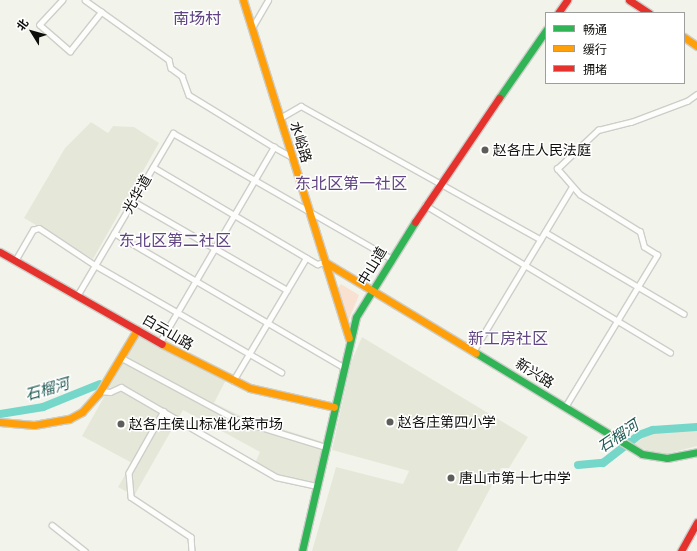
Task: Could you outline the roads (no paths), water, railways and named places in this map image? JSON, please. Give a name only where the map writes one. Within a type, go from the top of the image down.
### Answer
[{"type":"street","points":[[63,0],[40,25],[70,51],[101,12]]},
{"type":"street","points":[[85,0],[169,60],[171,68],[182,76],[189,95],[292,158]]},
{"type":"street","name":"水峪路","points":[[243,0],[349,338]]},
{"type":"street","points":[[252,28],[268,0]]},
{"type":"street","points":[[559,12],[567,0]]},
{"type":"street","points":[[629,0],[647,12]]},
{"type":"street","name":"中山道","points":[[302,551],[349,338],[373,290],[425,205],[545,31]]},
{"type":"street","points":[[685,38],[697,46]]},
{"type":"street","points":[[565,407],[657,255],[644,247],[640,232],[572,187],[557,168],[598,130],[639,119],[687,101],[697,94]]},
{"type":"street","points":[[280,118],[301,106],[440,182],[540,240]]},
{"type":"street","name":"光华道","points":[[77,296],[173,133],[255,180]]},
{"type":"street","points":[[160,342],[274,147]]},
{"type":"street","points":[[153,167],[306,258],[317,264],[325,262]]},
{"type":"street","points":[[255,180],[392,259]]},
{"type":"street","points":[[474,350],[572,187]]},
{"type":"street","points":[[133,201],[287,290]]},
{"type":"street","points":[[425,205],[670,352]]},
{"type":"street","points":[[16,261],[36,228],[95,265],[281,372]]},
{"type":"street","points":[[545,232],[684,314]]},
{"type":"street","points":[[114,233],[342,366]]},
{"type":"street","name":"白云山路","points":[[0,252],[137,330],[233,381],[334,408]]},
{"type":"street","points":[[233,381],[306,258]]},
{"type":"street","name":"新兴路","points":[[325,262],[474,350],[632,448],[655,458],[697,452]]},
{"type":"street","points":[[0,422],[34,425],[69,420],[82,412],[100,391],[137,330]]},
{"type":"street","points":[[120,358],[235,419],[326,447]]},
{"type":"street","points":[[100,391],[110,392],[121,387],[276,477],[317,486]]},
{"type":"street","points":[[164,412],[129,473],[131,497],[191,537],[192,551]]},
{"type":"street","points":[[681,551],[697,522]]},
{"type":"street","points":[[52,525],[85,551]]},
{"type":"street","points":[[77,544],[90,551]]},
{"type":"waterway","name":"石榴河","points":[[0,414],[43,407],[100,384]]},
{"type":"waterway","name":"石榴河","points":[[578,465],[603,463],[639,435],[653,430],[697,427]]},
{"type":"place","name":"赵各庄人民法庭","points":[[485,150]]},
{"type":"place","name":"赵各庄第四小学","points":[[390,422]]},
{"type":"place","name":"赵各庄侯山标准化菜市场","points":[[121,424]]},
{"type":"place","name":"唐山市第十七中学","points":[[451,478]]},
{"type":"district","name":"南场村","points":[[197,18]]},
{"type":"district","name":"东北区第一社区","points":[[351,183]]},
{"type":"district","name":"东北区第二社区","points":[[175,240]]},
{"type":"district","name":"新工房社区","points":[[508,338]]}]
